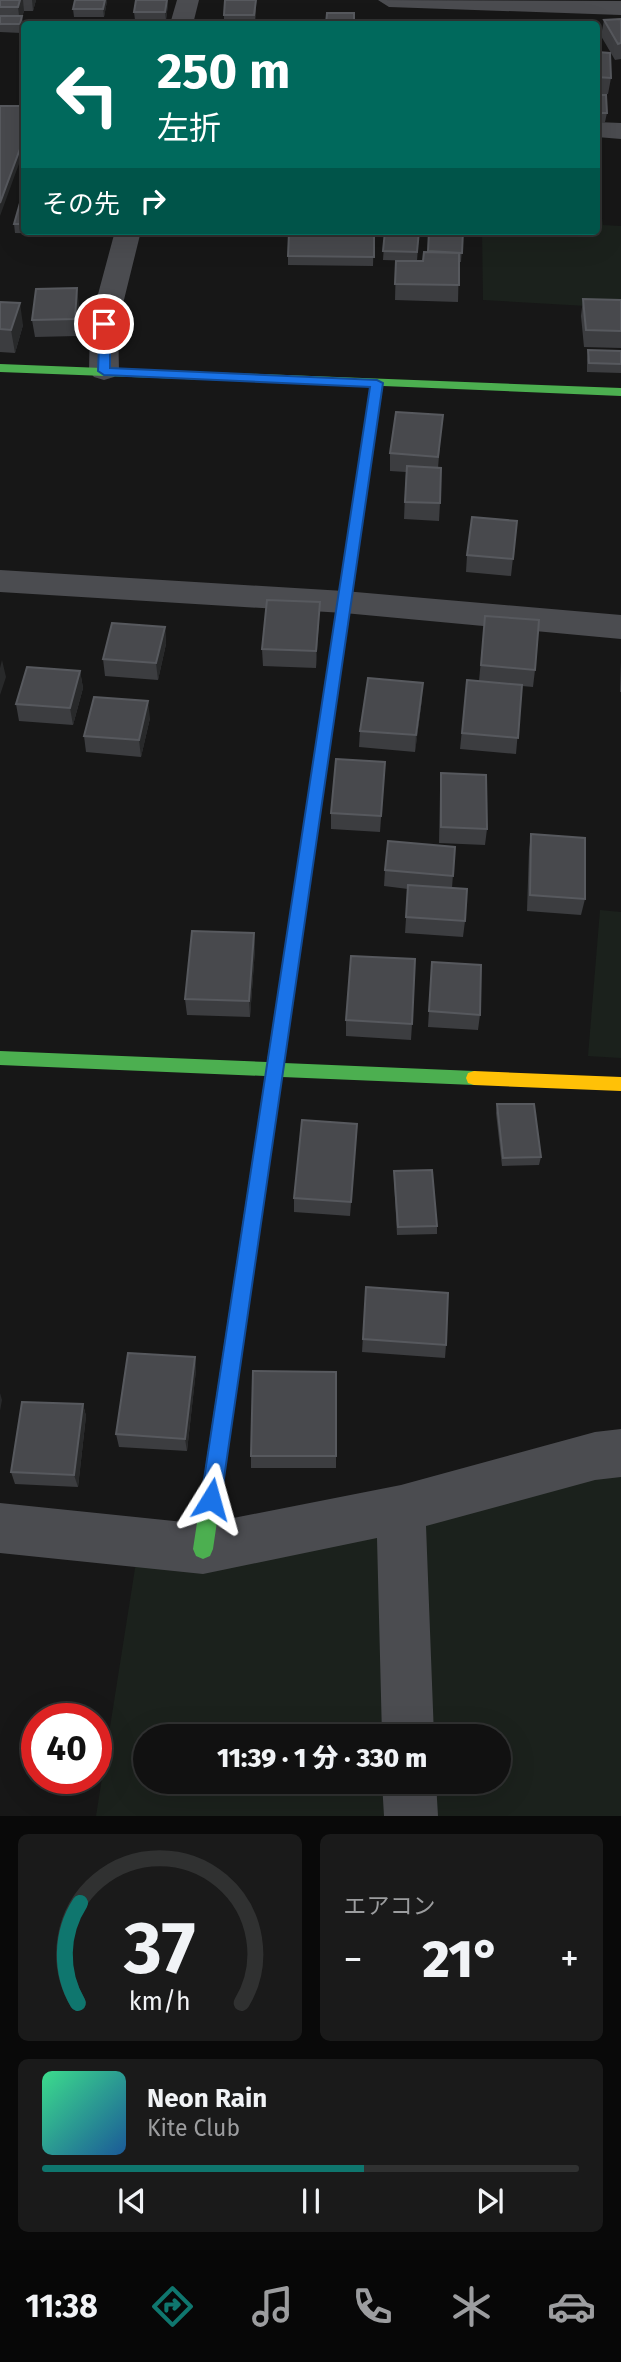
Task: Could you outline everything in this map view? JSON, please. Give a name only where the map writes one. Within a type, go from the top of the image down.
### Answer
[{"type":"street","points":[[183,21],[188,0]]},
{"type":"street","points":[[389,0],[621,8]]},
{"type":"street","points":[[600,130],[621,131]]},
{"type":"street","points":[[104,371],[104,324],[127,235]]},
{"type":"street","points":[[0,368],[621,392]]},
{"type":"street","points":[[204,1549],[377,383]]},
{"type":"street","points":[[0,581],[344,602],[621,627]]},
{"type":"street","points":[[0,1058],[621,1084]]},
{"type":"street","points":[[0,1528],[204,1549],[401,1509],[595,1456],[621,1453]]},
{"type":"street","points":[[401,1509],[408,1724]]},
{"type":"street","points":[[410,1794],[411,1816]]},
{"type":"shaded area","points":[[600,204],[603,225],[621,226],[621,308],[483,300],[482,235],[600,235]]},
{"type":"shaded area","points":[[600,910],[621,912],[621,1058],[588,1056]]},
{"type":"shaded area","points":[[621,1457],[621,1816],[427,1816],[425,1794],[511,1794],[511,1724],[133,1724],[133,1794],[410,1794],[411,1816],[96,1816],[99,1794],[112,1794],[112,1714],[139,1543]]},
{"type":"building","points":[[0,0],[20,0],[18,7],[0,7]]},
{"type":"building","points":[[75,0],[105,0],[103,9],[73,9]]},
{"type":"building","points":[[136,0],[167,0],[165,12],[134,12]]},
{"type":"building","points":[[225,0],[256,0],[254,15],[224,15]]},
{"type":"building","points":[[327,13],[354,13],[354,21],[326,21]]},
{"type":"building","points":[[0,16],[22,16],[20,24],[0,24]]},
{"type":"building","points":[[621,19],[621,43],[618,44],[604,20]]},
{"type":"building","points":[[600,52],[610,53],[611,78],[600,77]]},
{"type":"building","points":[[600,95],[606,95],[607,113],[600,113]]},
{"type":"building","points":[[0,106],[21,106],[21,146],[0,203]]},
{"type":"building","points":[[21,200],[21,224],[14,224]]},
{"type":"building","points":[[289,235],[374,235],[374,257],[288,256]]},
{"type":"building","points":[[385,235],[419,235],[417,252],[383,251]]},
{"type":"building","points":[[429,235],[463,235],[462,253],[428,251]]},
{"type":"building","points":[[424,252],[459,253],[459,285],[395,284],[396,261],[423,261]]},
{"type":"building","points":[[77,288],[75,319],[32,320],[36,289]]},
{"type":"building","points":[[583,299],[621,300],[621,331],[586,330]]},
{"type":"building","points":[[0,302],[20,303],[11,330],[0,329]]},
{"type":"building","points":[[588,350],[621,351],[621,364],[589,363]]},
{"type":"building","points":[[396,412],[443,415],[438,457],[390,453]]},
{"type":"building","points":[[407,466],[441,468],[440,503],[405,502]]},
{"type":"building","points":[[472,517],[517,521],[513,559],[467,555]]},
{"type":"building","points":[[267,600],[320,602],[316,651],[262,649]]},
{"type":"building","points":[[485,616],[539,620],[535,670],[481,665]]},
{"type":"building","points":[[112,623],[165,627],[156,663],[103,659]]},
{"type":"building","points":[[27,667],[80,671],[70,708],[16,704]]},
{"type":"building","points":[[368,678],[423,683],[416,735],[360,731]]},
{"type":"building","points":[[467,680],[522,685],[518,738],[462,733]]},
{"type":"building","points":[[94,697],[148,701],[139,740],[84,736]]},
{"type":"building","points":[[336,759],[385,762],[381,816],[331,813]]},
{"type":"building","points":[[441,773],[486,775],[487,829],[441,827]]},
{"type":"building","points":[[531,834],[585,838],[585,899],[530,895]]},
{"type":"building","points":[[388,841],[455,847],[453,876],[385,870]]},
{"type":"building","points":[[408,885],[467,889],[465,921],[406,917]]},
{"type":"building","points":[[192,931],[254,933],[249,1001],[185,999]]},
{"type":"building","points":[[351,956],[415,959],[412,1024],[346,1020]]},
{"type":"building","points":[[432,962],[481,965],[480,1015],[429,1011]]},
{"type":"building","points":[[497,1104],[534,1104],[541,1157],[503,1158]]},
{"type":"building","points":[[302,1120],[357,1124],[351,1202],[294,1198]]},
{"type":"building","points":[[432,1170],[437,1226],[398,1227],[394,1171]]},
{"type":"building","points":[[366,1287],[448,1293],[446,1345],[363,1339]]},
{"type":"building","points":[[128,1353],[195,1357],[185,1439],[116,1434]]},
{"type":"building","points":[[253,1371],[336,1372],[336,1456],[251,1456]]},
{"type":"building","points":[[22,1402],[83,1404],[74,1475],[11,1472]]},
{"type":"traffic: fast","points":[[0,368],[621,392]]},
{"type":"traffic: fast","points":[[362,484],[377,383]]},
{"type":"traffic: fast","points":[[203,1549],[293,946]]},
{"type":"traffic: fast","points":[[0,1058],[474,1078]]},
{"type":"traffic: slow","points":[[293,946],[362,484]]},
{"type":"traffic: slow","points":[[474,1078],[621,1084]]},
{"type":"route","points":[[104,324],[104,371],[377,383],[211,1499]]}]
